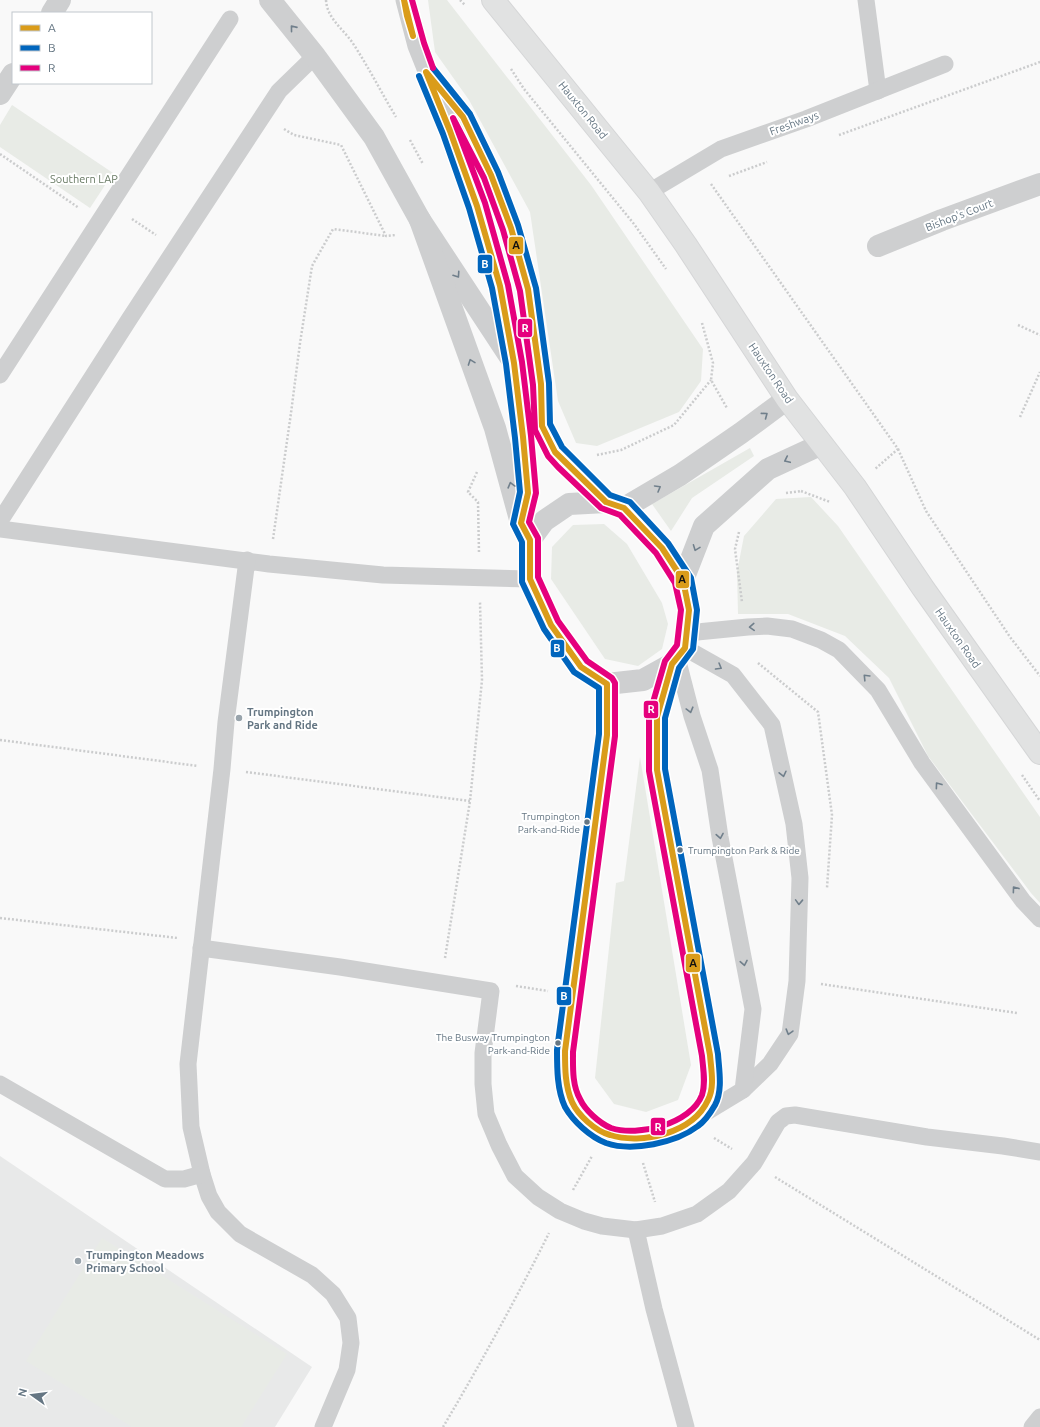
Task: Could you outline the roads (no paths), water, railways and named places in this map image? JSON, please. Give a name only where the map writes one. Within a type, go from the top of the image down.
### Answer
[{"type":"main road","name":"Hauxton Road","points":[[493,0],[649,192],[686,245],[787,399],[855,487],[923,588],[1040,753]]},
{"type":"street","points":[[53,12],[60,0]]},
{"type":"street","points":[[270,0],[315,56],[374,136],[420,220],[514,363],[542,426],[556,452],[564,462],[615,505],[662,548],[683,580],[689,610],[680,651],[643,680],[607,684],[581,667],[551,625],[530,579],[526,531],[496,428],[420,220]]},
{"type":"street","points":[[0,94],[12,76]]},
{"type":"street","name":"Bishop's Court","points":[[878,246],[1040,184]]},
{"type":"street","points":[[526,531],[569,504],[615,505],[680,475],[787,399]]},
{"type":"street","points":[[683,580],[704,526],[768,469],[822,444]]},
{"type":"lane","points":[[404,0],[407,16],[424,69],[450,131],[477,206],[500,286],[514,363],[523,437],[528,493],[526,531]]},
{"type":"lane","points":[[866,0],[878,91]]},
{"type":"lane","points":[[0,375],[230,19]]},
{"type":"lane","points":[[0,521],[279,91],[315,56]]},
{"type":"lane","name":"Freshways","points":[[649,192],[721,149],[806,119],[945,64]]},
{"type":"lane","points":[[424,69],[463,116],[491,175],[511,228],[528,289],[541,384],[542,426]]},
{"type":"lane","points":[[0,529],[269,564],[383,575],[530,579]]},
{"type":"lane","points":[[247,560],[226,722],[222,769],[188,1064],[191,1127],[202,1174],[209,1196],[218,1212],[240,1234],[312,1275],[333,1294],[348,1318],[351,1343],[347,1370],[323,1427]]},
{"type":"lane","points":[[680,651],[748,627],[768,626],[792,628],[821,640],[839,650],[878,690],[922,763],[1023,901],[1040,919]]},
{"type":"lane","points":[[680,651],[657,717],[657,770],[710,1055],[712,1079],[708,1100],[694,1119]]},
{"type":"lane","points":[[607,684],[607,735],[565,1051],[566,1080],[572,1103],[588,1122],[608,1135],[628,1139],[655,1136],[680,1128],[743,1090],[770,1064],[790,1034],[796,981],[800,878],[794,824],[772,725],[733,675],[680,651]]},
{"type":"lane","points":[[680,651],[692,716],[710,770],[720,837],[753,1009],[743,1090]]},
{"type":"lane","points":[[201,948],[442,982],[491,991],[483,1053],[483,1084],[486,1114],[499,1145],[515,1176],[538,1197],[560,1211],[584,1221],[602,1226],[636,1230],[662,1226],[697,1214],[729,1191],[754,1164],[778,1122],[786,1116],[795,1115],[927,1137],[1040,1152]]},
{"type":"lane","points":[[0,1084],[165,1180],[184,1179],[202,1174]]},
{"type":"lane","points":[[636,1230],[654,1308],[686,1427]]},
{"type":"lane","points":[[1032,1427],[1040,1417]]},
{"type":"place","name":"Trumpington Park and Ride","points":[[239,718]]},
{"type":"place","name":"Trumpington Park-and-Ride","points":[[587,822]]},
{"type":"place","name":"Trumpington Park & Ride","points":[[680,850]]},
{"type":"place","name":"The Busway Trumpington Park-and-Ride","points":[[558,1043]]},
{"type":"place","name":"Trumpington Meadows Primary School","points":[[78,1261]]},
{"type":"park label","name":"Southern LAP","points":[[84,179]]}]
